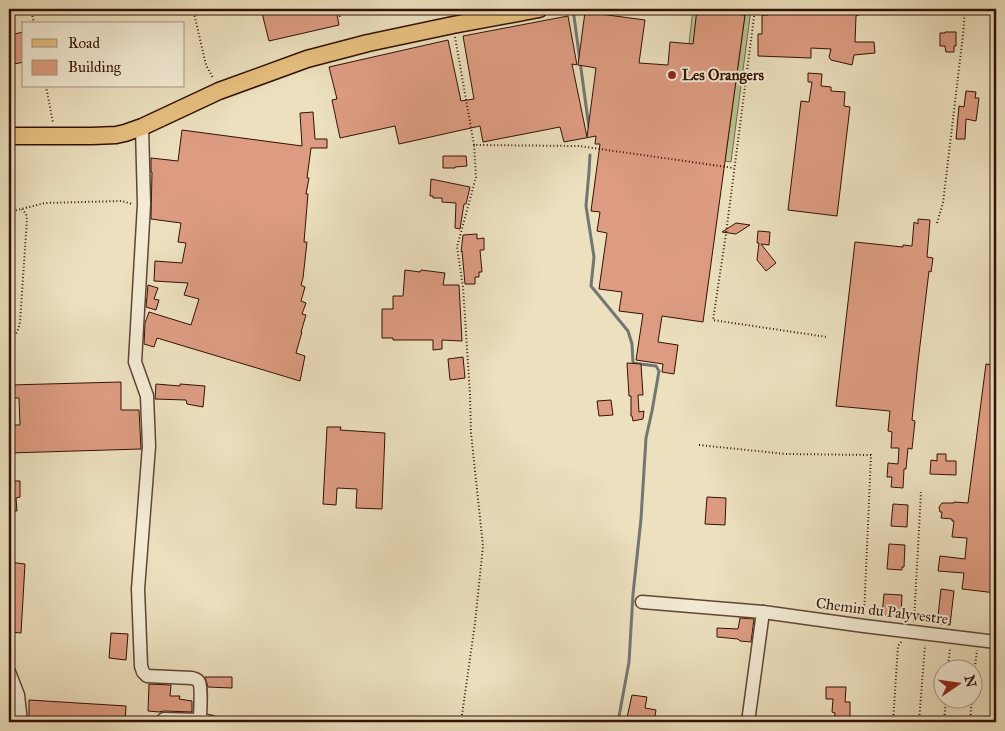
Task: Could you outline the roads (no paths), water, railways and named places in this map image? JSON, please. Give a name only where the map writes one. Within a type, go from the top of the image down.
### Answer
[{"type":"main road","points":[[9,136],[116,135],[142,127],[219,91],[307,59],[368,43],[539,9]]},
{"type":"street","points":[[142,127],[144,205],[136,362],[147,396],[149,446],[138,590],[141,666],[147,676],[197,679],[200,683],[206,721],[164,719],[161,722]]},
{"type":"street","name":"Chemin du Palyvestre","points":[[642,602],[763,612],[864,626],[910,636],[996,642]]},
{"type":"street","points":[[748,722],[763,612]]},
{"type":"street","points":[[10,677],[18,696],[21,722]]},
{"type":"waterway","points":[[573,9],[589,128]]},
{"type":"waterway","points":[[590,155],[586,206],[594,257],[591,286],[628,331],[632,344],[633,363],[656,366],[659,371],[646,438],[629,662],[618,722]]},
{"type":"place","name":"Les Orangers","points":[[672,75]]}]
